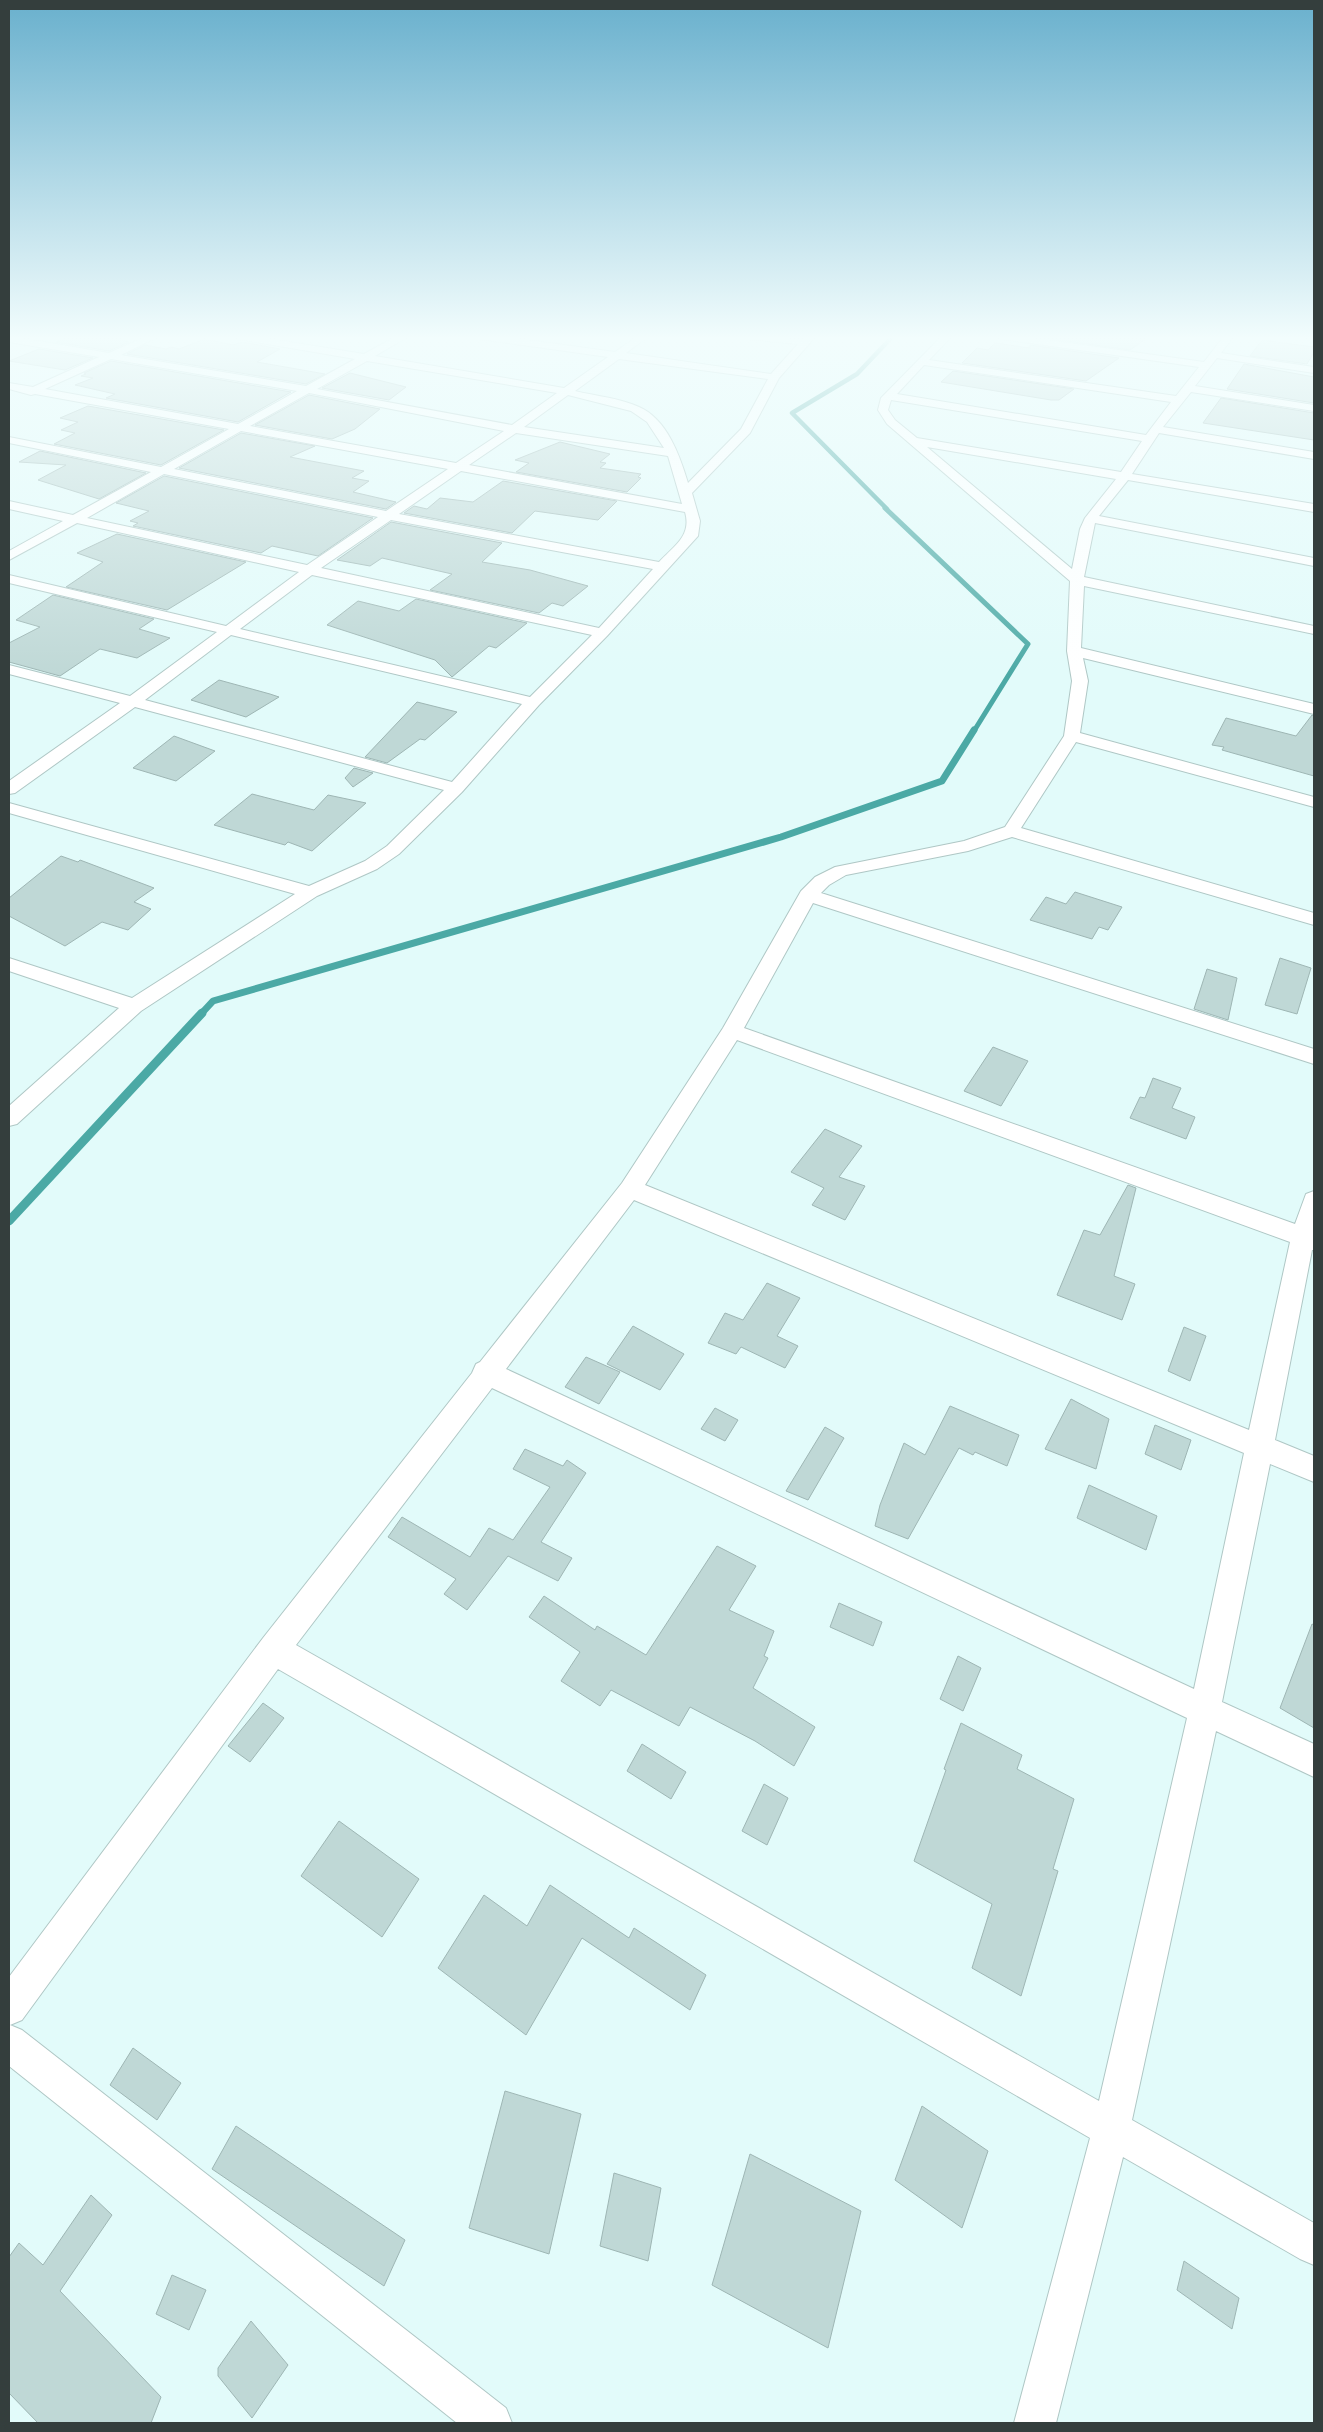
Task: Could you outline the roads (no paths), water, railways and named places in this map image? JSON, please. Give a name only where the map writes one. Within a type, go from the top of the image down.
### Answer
[{"type":"street","points":[[57,449],[386,516],[662,567]]},
{"type":"street","points":[[9,556],[199,449]]},
{"type":"street","points":[[362,449],[690,509]]},
{"type":"street","points":[[9,789],[134,701],[225,632],[386,516],[484,449]]},
{"type":"street","points":[[650,449],[673,453]]},
{"type":"street","points":[[9,1118],[134,1006],[310,892],[371,865],[393,850],[456,788],[533,702],[602,633],[693,533],[694,521],[671,449]]},
{"type":"street","points":[[685,493],[727,449]]},
{"type":"street","points":[[923,449],[1077,580],[1314,630]]},
{"type":"street","points":[[963,449],[1124,477],[1194,486],[1314,508]]},
{"type":"street","points":[[1011,831],[1072,736],[1080,681],[1074,651],[1077,580],[1086,529],[1091,518],[1124,477],[1143,449]]},
{"type":"street","points":[[1266,449],[1314,456]]},
{"type":"street","points":[[9,505],[602,633]]},
{"type":"street","points":[[1091,518],[1314,562]]},
{"type":"street","points":[[9,579],[225,632],[533,702]]},
{"type":"street","points":[[1074,651],[1314,708]]},
{"type":"street","points":[[9,669],[456,788]]},
{"type":"street","points":[[1072,736],[1314,802]]},
{"type":"street","points":[[9,808],[310,892]]},
{"type":"street","points":[[9,2007],[274,1649],[485,1372],[630,1189],[732,1031],[808,895],[822,881],[841,871],[968,846],[1011,831],[1314,919]]},
{"type":"street","points":[[808,895],[1314,1057]]},
{"type":"street","points":[[9,964],[134,1006]]},
{"type":"street","points":[[732,1031],[1309,1239]]},
{"type":"street","points":[[630,1189],[1314,1469]]},
{"type":"street","points":[[1035,2423],[1110,2130],[1205,1710],[1261,1447],[1309,1239],[1314,1200]]},
{"type":"street","points":[[485,1372],[1314,1762]]},
{"type":"street","points":[[274,1649],[1110,2130],[1314,2245]]},
{"type":"street","points":[[9,2043],[492,2423]]},
{"type":"waterway","points":[[828,449],[887,509]]},
{"type":"waterway","points":[[885,508],[1028,644],[974,731]]},
{"type":"waterway","points":[[201,1014],[213,1001],[781,837],[942,781],[974,730]]},
{"type":"waterway","points":[[9,1221],[202,1013]]}]
